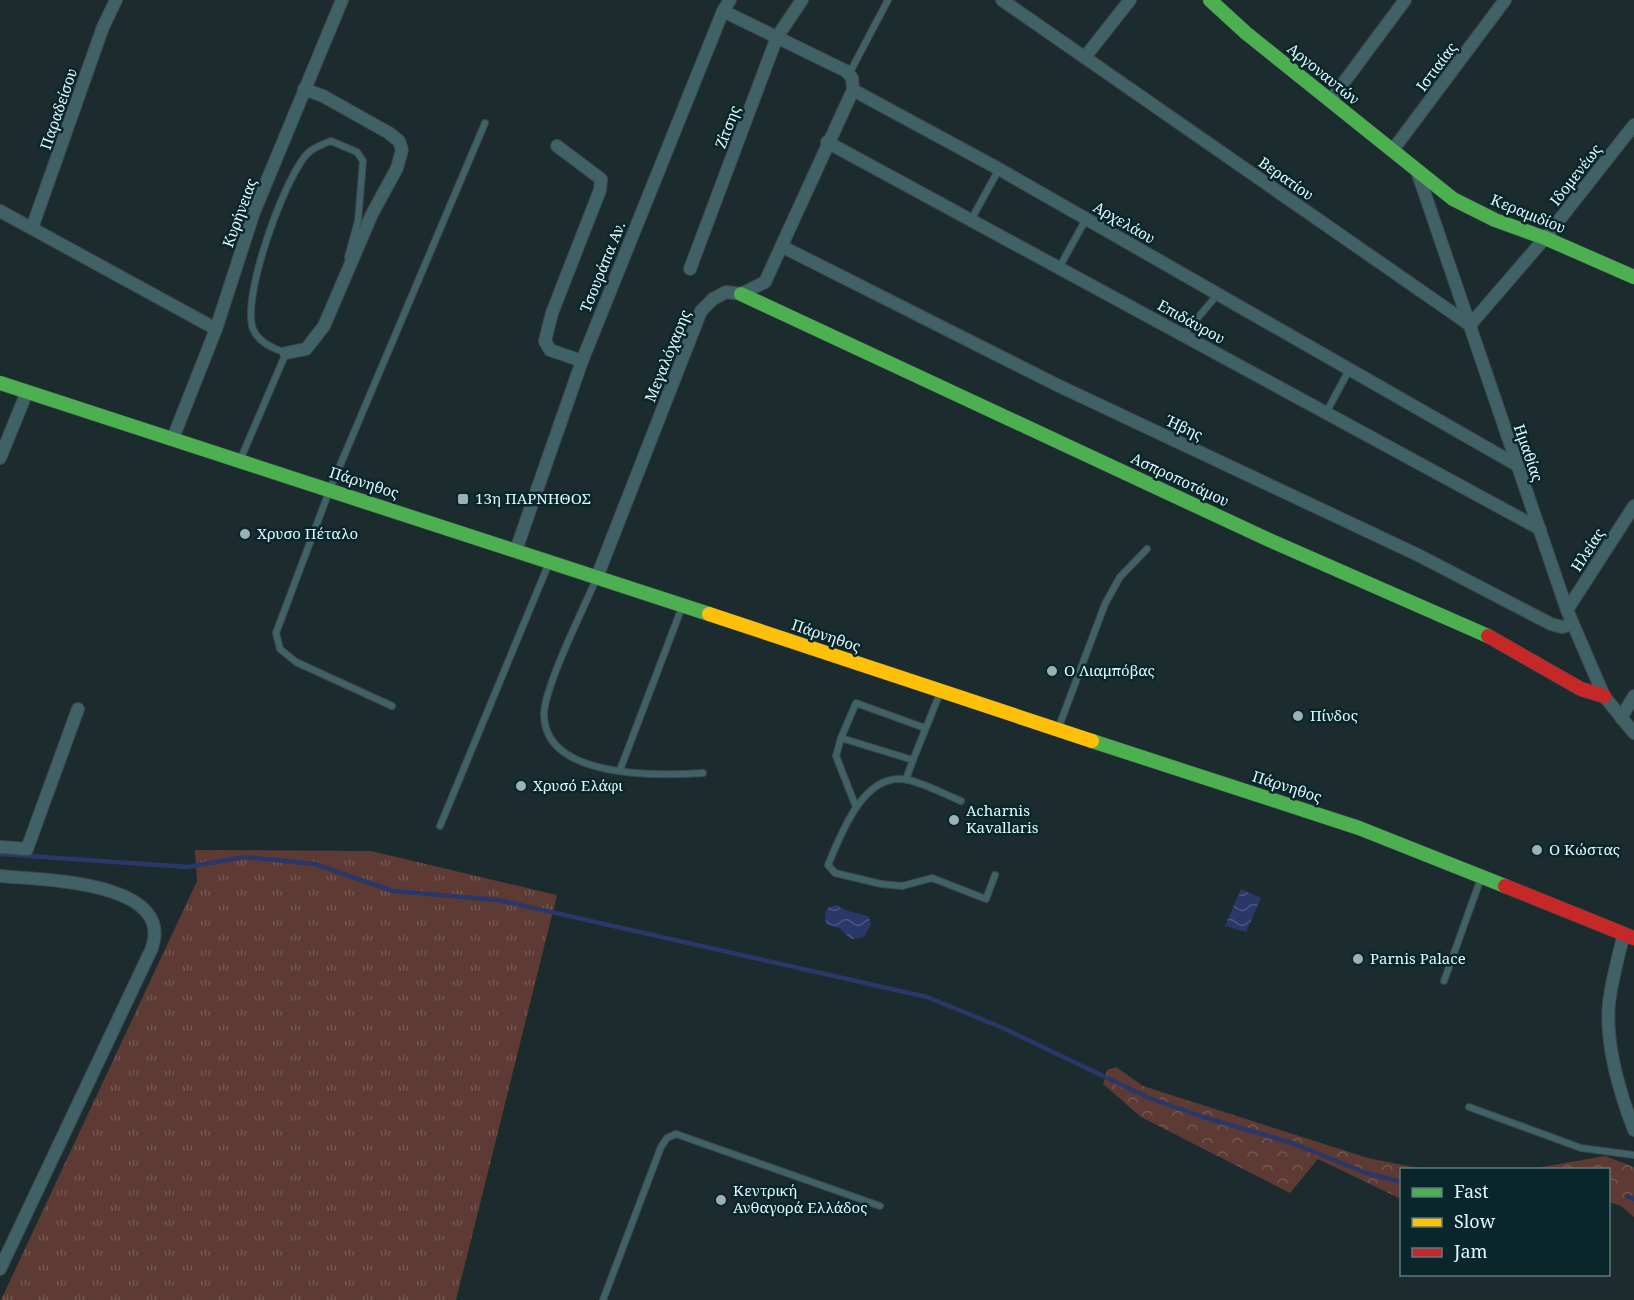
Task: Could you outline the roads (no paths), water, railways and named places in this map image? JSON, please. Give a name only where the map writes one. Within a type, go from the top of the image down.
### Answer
[{"type":"main road","name":"Αργοναυτών","points":[[1210,0],[1230,19],[1417,171]]},
{"type":"main road","name":"Κεραμιδίου","points":[[1417,171],[1453,199],[1495,220],[1545,238],[1634,277]]},
{"type":"main road","name":"Ασπροποτάμου","points":[[741,294],[1267,539],[1500,641],[1581,689],[1604,696]]},
{"type":"main road","name":"Πάρνηθος","points":[[0,382],[550,560],[940,692],[1359,828],[1629,936]]},
{"type":"street","name":"Παραδείσου","points":[[32,228],[103,27],[116,0]]},
{"type":"street","name":"Κυρήνειας","points":[[173,438],[216,329],[254,212],[342,0]]},
{"type":"street","name":"Ζίτσης","points":[[690,269],[777,37],[802,0]]},
{"type":"street","name":"Βερατίου","points":[[1002,0],[1470,325]]},
{"type":"street","points":[[1085,57],[1130,0]]},
{"type":"street","points":[[1330,101],[1406,0]]},
{"type":"street","name":"Ιστιαίας","points":[[1392,151],[1505,0]]},
{"type":"street","points":[[726,5],[777,37],[849,74],[853,90]]},
{"type":"street","name":"Τσουράπα Αν.","points":[[516,550],[582,361],[726,5]]},
{"type":"street","points":[[286,353],[306,348],[315,340],[372,214],[397,168],[402,150],[399,141],[389,133],[323,96],[304,89]]},
{"type":"street","name":"Μεγαλόχαρης","points":[[597,577],[701,311],[713,299],[726,292],[741,294],[765,282],[783,247],[827,142],[853,90]]},
{"type":"street","name":"Αρχελάου","points":[[853,90],[1086,218],[1515,464]]},
{"type":"street","name":"Ιδομενέως","points":[[1470,325],[1545,238],[1634,125]]},
{"type":"street","name":"Επιδάυρου","points":[[827,142],[1540,529]]},
{"type":"street","points":[[557,146],[601,179],[600,190],[552,313],[545,341],[550,350],[582,361]]},
{"type":"street","name":"Ημαθίας","points":[[1417,171],[1515,464],[1567,610],[1604,696],[1634,733]]},
{"type":"street","points":[[0,211],[216,329]]},
{"type":"street","name":"Ήβης","points":[[783,247],[1057,385],[1418,555],[1551,624],[1562,627],[1573,624]]},
{"type":"street","points":[[0,458],[27,392]]},
{"type":"street","name":"Ηλείας","points":[[1567,610],[1634,506]]},
{"type":"street","points":[[1621,718],[1634,696]]},
{"type":"street","points":[[0,847],[27,849],[78,709]]},
{"type":"street","points":[[0,876],[74,884],[117,892],[143,907],[153,922],[155,931],[152,948],[0,1269]]},
{"type":"street","points":[[1629,936],[1609,1004],[1610,1033],[1621,1089],[1634,1130]]},
{"type":"lane","points":[[849,74],[888,0]]},
{"type":"lane","points":[[392,706],[296,662],[280,649],[276,633],[330,489],[485,123]]},
{"type":"lane","points":[[240,461],[286,353],[266,345],[254,330],[251,312],[265,241],[285,193],[306,154],[331,141],[357,152],[363,161],[358,221],[339,289]]},
{"type":"lane","points":[[971,220],[999,169]]},
{"type":"lane","points":[[1059,268],[1086,218]]},
{"type":"lane","points":[[1183,335],[1218,294]]},
{"type":"lane","points":[[1326,413],[1350,369]]},
{"type":"lane","points":[[1058,730],[1105,604],[1120,577],[1146,549]]},
{"type":"lane","points":[[440,826],[550,560]]},
{"type":"lane","points":[[597,577],[552,682],[544,714],[552,744],[567,756],[589,765],[653,774],[703,773]]},
{"type":"lane","points":[[620,770],[683,604]]},
{"type":"lane","points":[[906,779],[940,692]]},
{"type":"lane","points":[[856,807],[836,756],[856,703],[925,728]]},
{"type":"lane","points":[[841,738],[913,760]]},
{"type":"lane","points":[[961,801],[906,779],[884,781],[856,807],[842,830],[828,865],[835,873],[902,886],[932,878],[986,899],[995,875]]},
{"type":"lane","points":[[1444,981],[1481,878]]},
{"type":"lane","points":[[1469,1107],[1581,1148],[1634,1155]]},
{"type":"lane","points":[[603,1300],[661,1147],[667,1138],[676,1134],[880,1206]]},
{"type":"water","points":[[1241,889],[1261,898],[1246,932],[1225,926]]},
{"type":"water","points":[[837,905],[845,910],[869,917],[871,924],[864,937],[851,939],[839,928],[826,924],[825,912],[829,907]]},
{"type":"waterway","points":[[0,854],[188,867],[244,857],[315,864],[393,891],[498,900],[927,997],[1003,1028],[1147,1097],[1203,1117],[1292,1143],[1366,1173],[1400,1182]]},
{"type":"waterway","points":[[1627,1196],[1634,1199]]},
{"type":"place","name":"13η ΠΑΡΝΗΘΟΣ","points":[[463,499]]},
{"type":"place","name":"Χρυσο Πέταλο","points":[[245,534]]},
{"type":"place","name":"Ο Λιαμπόβας","points":[[1052,671]]},
{"type":"place","name":"Πίνδος","points":[[1298,716]]},
{"type":"place","name":"Χρυσό Ελάφι","points":[[521,786]]},
{"type":"place","name":"Acharnis Kavallaris","points":[[954,820]]},
{"type":"place","name":"Ο Κώστας","points":[[1537,850]]},
{"type":"place","name":"Parnis Palace","points":[[1358,959]]},
{"type":"place","name":"Κεντρική Ανθαγορά Ελλάδος","points":[[721,1200]]}]
